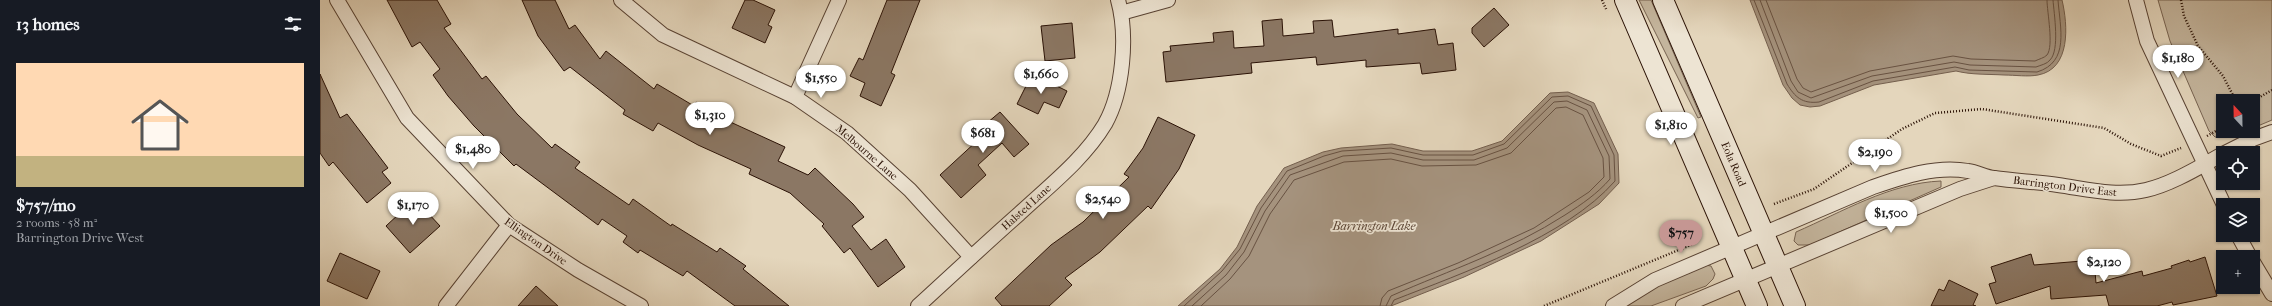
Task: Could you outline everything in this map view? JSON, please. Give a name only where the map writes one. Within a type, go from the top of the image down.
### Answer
[{"type":"street","name":"Ellington Drive","points":[[337,0],[407,118],[509,225],[578,270],[641,306]]},
{"type":"street","name":"Melbourne Lane","points":[[621,0],[664,35],[795,97],[847,133],[904,185],[970,257]]},
{"type":"street","points":[[795,97],[839,0]]},
{"type":"street","points":[[1119,7],[1168,0]]},
{"type":"street","points":[[1625,0],[1757,306]]},
{"type":"street","name":"Eola Road","points":[[1663,0],[1795,306]]},
{"type":"street","points":[[2136,0],[2147,40],[2203,164],[2220,198]]},
{"type":"street","name":"Halsted Lane","points":[[918,306],[1060,176],[1084,152],[1105,124],[1116,97],[1122,68],[1119,7]]},
{"type":"street","name":"Barrington Drive East","points":[[2239,146],[2272,132]]},
{"type":"street","name":"Barrington Drive East","points":[[1613,306],[1655,280],[1873,187],[1906,176],[1939,171],[1967,171],[1994,178],[2022,180],[2100,192],[2125,192],[2146,190],[2216,158]]},
{"type":"street","name":"Barrington Drive East","points":[[1683,306],[1960,189],[1994,178]]},
{"type":"street","points":[[446,306],[509,225]]},
{"type":"street","points":[[2260,274],[2272,294]]},
{"type":"path","points":[[2181,0],[2184,16],[2198,46],[2223,76],[2232,94]]},
{"type":"path","points":[[2260,97],[2272,90]]},
{"type":"path","points":[[1774,204],[1814,189],[1902,129],[1935,113],[1982,109],[2046,118],[2104,128],[2131,144],[2161,156],[2175,150]]},
{"type":"path","points":[[2208,135],[2216,131]]},
{"type":"path","points":[[1544,306],[1694,244]]},
{"type":"shaded area","points":[[1639,0],[1651,0],[1701,117],[1698,118]]},
{"type":"shaded area","points":[[2158,0],[2272,0],[2272,120],[2260,125],[2260,94],[2216,94],[2215,137],[2209,131],[2170,41]]},
{"type":"shaded area","points":[[1941,181],[1941,187],[1810,245],[1798,245],[1794,241],[1796,232],[1867,200],[1903,187]]},
{"type":"shaded area","points":[[1705,265],[1711,266],[1715,274],[1713,279],[1706,286],[1651,306],[1621,306],[1656,284]]},
{"type":"water","points":[[1750,0],[2062,0],[2066,33],[2065,45],[2057,64],[2049,71],[2038,75],[2026,76],[1980,74],[1956,71],[1874,85],[1820,106],[1810,107],[1800,105],[1792,98],[1783,85]]},
{"type":"water","name":"Barrington Lake","points":[[1568,92],[1594,103],[1618,154],[1619,183],[1599,204],[1541,241],[1464,277],[1391,306],[1178,306],[1220,269],[1237,247],[1257,206],[1284,168],[1323,152],[1341,148],[1392,144],[1423,151],[1472,151],[1502,141],[1550,93]]},
{"type":"building","points":[[387,0],[437,0],[451,24],[444,28],[482,79],[486,76],[517,114],[552,148],[555,144],[580,162],[575,168],[629,205],[633,199],[671,226],[672,224],[717,252],[720,248],[746,266],[743,269],[789,306],[735,306],[687,271],[683,276],[640,250],[638,253],[623,242],[627,236],[602,219],[598,225],[516,164],[514,166],[474,126],[448,96],[433,75],[440,69],[420,42],[412,47]]},
{"type":"building","points":[[522,0],[555,0],[569,29],[575,25],[600,59],[606,51],[654,89],[657,84],[694,106],[696,102],[715,115],[785,147],[778,161],[808,175],[815,168],[853,204],[864,217],[852,226],[871,250],[886,239],[905,267],[878,287],[850,248],[844,253],[822,226],[824,224],[790,193],[749,174],[751,169],[698,145],[658,123],[653,131],[623,114],[625,110],[570,67],[564,71],[538,36]]},
{"type":"building","points":[[745,0],[753,0],[775,10],[768,25],[772,27],[765,43],[732,28]]},
{"type":"building","points":[[887,0],[920,0],[891,73],[895,75],[881,106],[860,96],[865,83],[850,76],[859,58],[863,60]]},
{"type":"building","points":[[1494,8],[1509,25],[1484,47],[1472,33],[1472,28]]},
{"type":"building","points":[[1282,19],[1283,36],[1314,33],[1313,21],[1332,20],[1334,37],[1398,29],[1398,34],[1435,29],[1438,45],[1453,43],[1456,70],[1422,74],[1420,63],[1366,67],[1366,60],[1317,65],[1316,57],[1251,63],[1252,73],[1166,82],[1163,52],[1171,51],[1170,46],[1214,42],[1213,33],[1233,31],[1234,48],[1264,46],[1262,21]]},
{"type":"building","points":[[1072,23],[1075,58],[1045,61],[1041,26]]},
{"type":"building","points":[[320,74],[340,118],[347,114],[388,168],[382,172],[391,183],[367,203],[333,162],[329,166],[320,153]]},
{"type":"building","points":[[1032,74],[1067,91],[1059,108],[1044,102],[1038,114],[1017,104]]},
{"type":"building","points":[[1000,112],[1029,144],[1014,157],[1002,143],[978,165],[986,175],[961,198],[940,175],[978,140],[974,134]]},
{"type":"building","points":[[1158,117],[1195,135],[1179,169],[1151,209],[1148,206],[1100,252],[1065,278],[1072,285],[1049,306],[1002,306],[995,298],[1051,245],[1083,222],[1129,177],[1124,174],[1143,148]]},
{"type":"building","points":[[415,199],[440,226],[410,253],[386,226]]},
{"type":"building","points":[[340,253],[380,271],[367,299],[327,281]]},
{"type":"building","points":[[2031,254],[2034,265],[2094,260],[2096,283],[2142,271],[2143,276],[2172,268],[2171,266],[2189,260],[2190,262],[2205,257],[2217,296],[2173,305],[2172,302],[2157,306],[2109,306],[2106,295],[2051,299],[2050,286],[1996,304],[1989,284],[1996,282],[1991,267]]},
{"type":"building","points":[[1949,280],[1978,294],[1973,305],[1976,306],[1931,306],[1939,289],[1944,291]]},
{"type":"building","points":[[536,286],[558,306],[518,306]]}]
